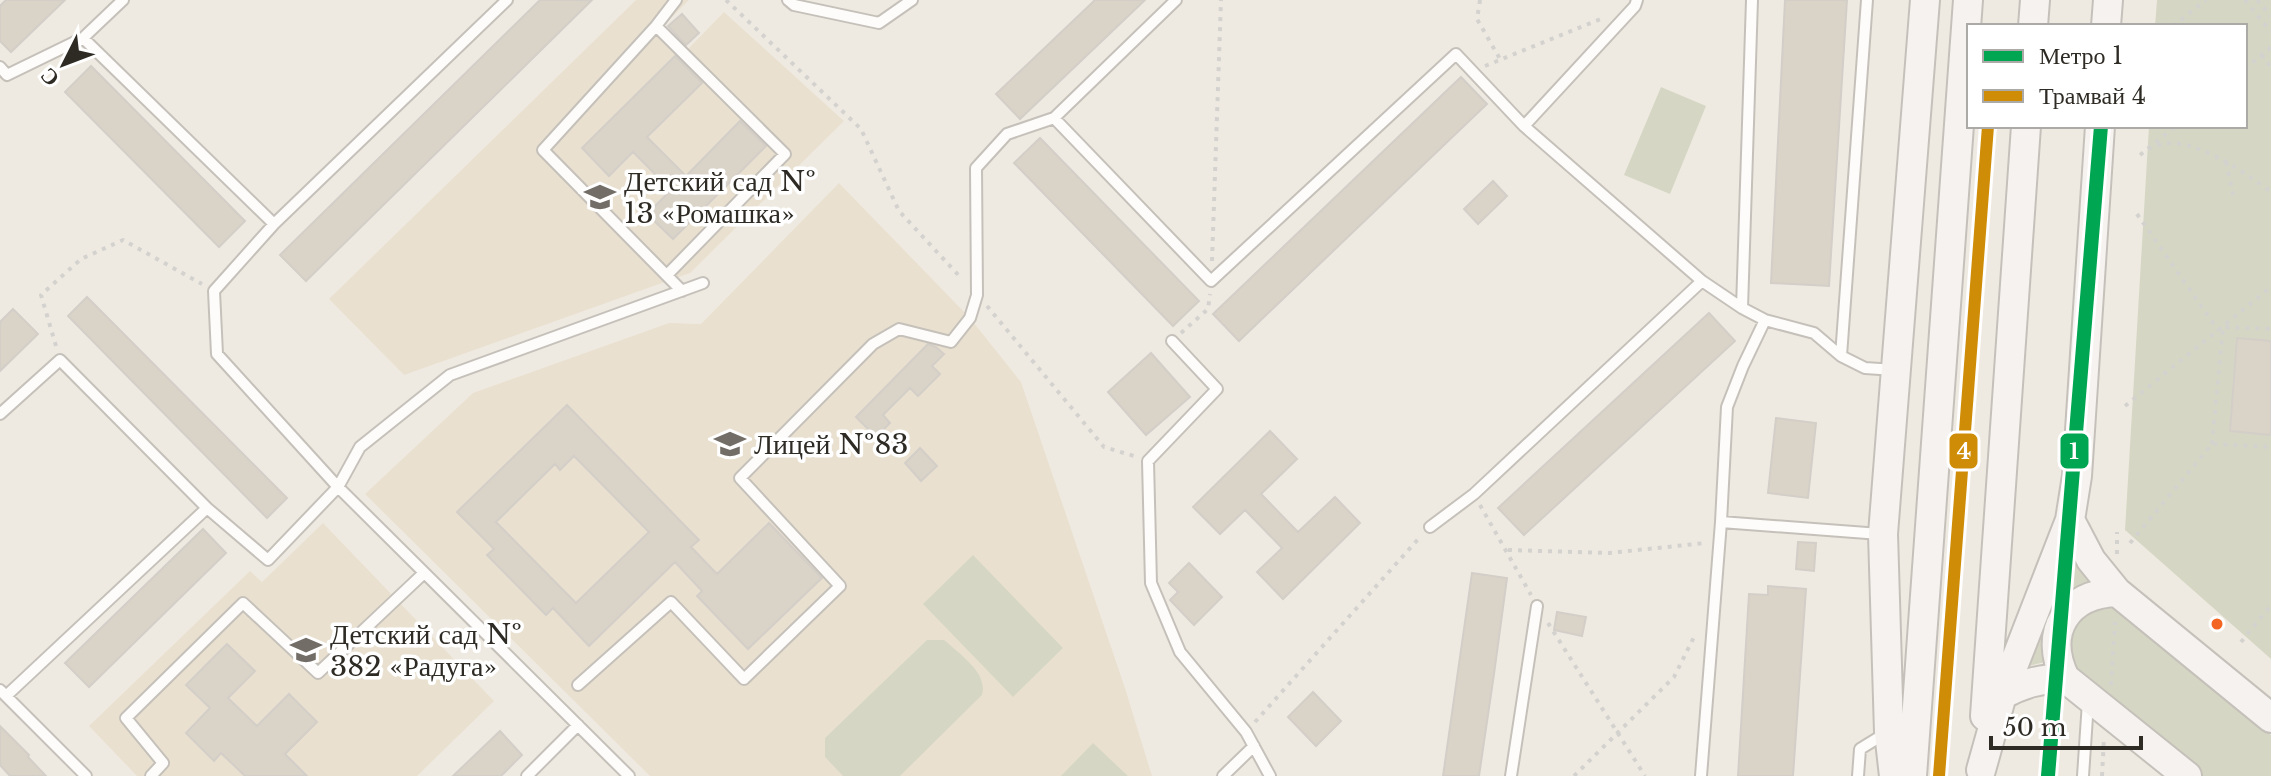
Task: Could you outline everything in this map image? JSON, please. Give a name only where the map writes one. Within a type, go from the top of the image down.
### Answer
[{"type":"main road","points":[[1894,776],[1889,732],[1883,534],[1925,0]]},
{"type":"main road","points":[[1912,776],[1968,0]]},
{"type":"main road","points":[[2033,24],[2035,0]]},
{"type":"main road","points":[[2106,24],[2108,0]]},
{"type":"main road","points":[[1980,773],[2026,128]]},
{"type":"main road","points":[[1980,773],[2002,695],[2070,520],[2077,476],[2100,128]]},
{"type":"main road","points":[[2070,520],[2091,560],[2117,592],[2271,718]]},
{"type":"main road","points":[[2117,592],[2099,593],[2082,599],[2069,611],[2059,627],[2055,644],[2058,662],[2088,695],[2187,776]]},
{"type":"main road","points":[[2002,695],[2032,681],[2088,695]]},
{"type":"lane","points":[[0,67],[7,75],[83,38],[123,0]]},
{"type":"lane","points":[[507,0],[274,224],[214,291],[217,354],[338,487],[629,776]]},
{"type":"lane","points":[[676,0],[543,150],[682,291]]},
{"type":"lane","points":[[788,0],[794,5],[879,23],[912,0]]},
{"type":"lane","points":[[578,685],[671,602],[744,679],[840,586],[740,478],[873,344],[899,329],[951,342],[970,318],[977,295],[976,168],[1007,134],[1054,118],[1176,0]]},
{"type":"lane","points":[[1742,308],[1752,0]]},
{"type":"lane","points":[[1841,356],[1867,0]]},
{"type":"lane","points":[[1524,126],[1636,3]]},
{"type":"lane","points":[[656,26],[785,154],[667,275]]},
{"type":"lane","points":[[83,38],[274,224]]},
{"type":"lane","points":[[1054,118],[1211,281],[1456,54],[1524,126],[1702,281],[1765,320],[1814,333],[1841,356],[1865,368],[1895,370]]},
{"type":"lane","points":[[1430,527],[1474,494],[1702,281]]},
{"type":"lane","points":[[0,414],[60,360],[207,508],[268,560],[338,487],[360,447],[450,375],[703,283]]},
{"type":"lane","points":[[1701,776],[1720,541],[1727,407],[1765,320]]},
{"type":"lane","points":[[1172,341],[1217,389],[1148,461],[1151,583],[1180,652],[1246,732],[1270,776]]},
{"type":"lane","points":[[86,776],[3,693],[207,508]]},
{"type":"lane","points":[[1721,522],[1883,534]]},
{"type":"lane","points":[[151,776],[163,763],[126,718],[243,603],[318,673],[424,573]]},
{"type":"lane","points":[[1511,776],[1537,606]]},
{"type":"lane","points":[[2083,776],[2088,695]]},
{"type":"lane","points":[[527,776],[578,725]]},
{"type":"lane","points":[[1858,776],[1860,749],[1889,732]]},
{"type":"lane","points":[[1223,776],[1254,746]]},
{"type":"path","points":[[726,0],[861,129],[899,211],[977,295],[1104,447],[1148,461]]},
{"type":"path","points":[[1172,341],[1208,309],[1221,0]]},
{"type":"path","points":[[1480,0],[1477,19],[1500,59]]},
{"type":"path","points":[[2176,24],[2206,0]]},
{"type":"path","points":[[2245,0],[2271,32]]},
{"type":"path","points":[[2257,0],[2271,16]]},
{"type":"path","points":[[1472,72],[1636,3]]},
{"type":"path","points":[[2247,67],[2270,49]]},
{"type":"path","points":[[2261,55],[2271,67]]},
{"type":"path","points":[[2140,155],[2174,128]]},
{"type":"path","points":[[2148,149],[2167,143],[2196,149],[2243,170],[2271,192]]},
{"type":"path","points":[[2226,161],[2234,199]]},
{"type":"path","points":[[2130,543],[2212,444],[2221,328],[2137,214]]},
{"type":"path","points":[[60,360],[41,295],[81,259],[123,240],[214,291]]},
{"type":"path","points":[[2125,406],[2271,287]]},
{"type":"path","points":[[2221,328],[2271,329]]},
{"type":"path","points":[[2212,444],[2271,447]]},
{"type":"path","points":[[1474,494],[1537,606],[1645,776]]},
{"type":"path","points":[[1246,732],[1430,527]]},
{"type":"path","points":[[2102,776],[2105,729],[2088,695],[2117,592],[2117,532]]},
{"type":"path","points":[[1508,550],[1609,553],[1720,541]]},
{"type":"path","points":[[1574,776],[1674,677],[1715,595]]},
{"type":"path","points":[[2241,642],[2271,605]]},
{"type":"shaded area","name":"Детский сад № 13 «Ромашка»","points":[[636,0],[689,0],[664,25],[688,49],[724,12],[844,121],[690,273],[404,375],[329,299]]},
{"type":"shaded area","name":"Лицей №83","points":[[839,183],[970,318],[1021,382],[1152,776],[650,776],[365,494],[473,393],[669,323],[701,324]]},
{"type":"shaded area","name":"Детский сад № 382 «Радуга»","points":[[323,523],[494,701],[417,776],[137,776],[89,726],[250,571],[262,582]]},
{"type":"green space","points":[[2157,0],[2271,0],[2271,659],[2125,530],[2149,128],[2247,128],[2247,24],[2155,24]]},
{"type":"green space","points":[[1661,87],[1706,106],[1670,194],[1624,175]]},
{"type":"green space","points":[[2072,548],[2098,580],[2078,587],[2050,661],[2028,666]]},
{"type":"green space","points":[[973,555],[1063,648],[1013,697],[923,604]]},
{"type":"green space","points":[[2112,604],[2125,610],[2271,735],[2271,776],[2202,776],[2075,670],[2066,635],[2078,614]]},
{"type":"green space","points":[[927,640],[944,640],[967,660],[981,680],[982,695],[900,776],[843,776],[825,757],[825,738]]},
{"type":"green space","points":[[1093,743],[1128,776],[1061,776]]},
{"type":"building","points":[[6,0],[65,0],[11,52],[0,41],[0,6]]},
{"type":"building","points":[[540,0],[592,0],[306,281],[280,255]]},
{"type":"building","points":[[1095,0],[1145,0],[1020,119],[996,94]]},
{"type":"building","points":[[1785,0],[1847,0],[1829,286],[1771,283]]},
{"type":"building","points":[[682,14],[699,33],[686,45],[668,26]]},
{"type":"building","points":[[675,56],[702,83],[647,137],[686,176],[740,121],[766,146],[673,239],[647,214],[671,190],[633,152],[609,176],[582,148]]},
{"type":"building","points":[[91,66],[245,221],[219,247],[65,92]]},
{"type":"building","points":[[1461,77],[1487,104],[1239,341],[1213,314]]},
{"type":"building","points":[[1040,138],[1199,301],[1173,326],[1014,163]]},
{"type":"building","points":[[1493,181],[1507,196],[1478,224],[1464,209]]},
{"type":"building","points":[[87,297],[287,498],[267,518],[68,316]]},
{"type":"building","points":[[13,309],[38,334],[0,371],[0,322]]},
{"type":"building","points":[[1709,313],[1735,341],[1524,535],[1498,508]]},
{"type":"building","points":[[2237,338],[2271,341],[2271,435],[2230,431]]},
{"type":"building","points":[[928,344],[944,354],[932,366],[940,374],[918,396],[910,388],[883,415],[890,423],[876,437],[856,417]]},
{"type":"building","points":[[1151,353],[1190,397],[1146,435],[1108,392]]},
{"type":"building","points":[[567,405],[699,540],[691,547],[717,574],[769,523],[822,578],[748,649],[697,596],[702,591],[675,562],[589,646],[553,608],[546,615],[487,555],[494,549],[457,512]],"holes":[[[574,456],[649,532],[576,603],[496,522],[555,464],[560,470]]]},
{"type":"building","points":[[1776,418],[1816,423],[1808,498],[1768,493]]},
{"type":"building","points":[[1270,431],[1297,459],[1261,494],[1298,532],[1335,497],[1360,523],[1283,599],[1257,572],[1282,548],[1245,510],[1220,534],[1193,507]]},
{"type":"building","points":[[920,448],[937,466],[921,481],[905,463]]},
{"type":"building","points":[[203,529],[226,553],[89,687],[65,663]]},
{"type":"building","points":[[1798,542],[1816,543],[1814,571],[1796,569]]},
{"type":"building","points":[[1189,563],[1222,597],[1194,625],[1170,600],[1178,592],[1169,583]]},
{"type":"building","points":[[1472,573],[1507,578],[1494,674],[1479,776],[1443,776]]},
{"type":"building","points":[[1768,586],[1806,589],[1793,776],[1738,776],[1749,594],[1768,595]]},
{"type":"building","points":[[1557,612],[1586,617],[1582,636],[1554,630]]},
{"type":"building","points":[[227,644],[255,671],[228,698],[257,726],[289,694],[317,722],[285,754],[307,776],[245,776],[221,753],[214,761],[186,733],[210,708],[186,685]]},
{"type":"building","points":[[1313,692],[1341,721],[1316,746],[1288,717]]},
{"type":"building","points":[[0,726],[46,776],[10,776],[0,765]]},
{"type":"building","points":[[500,731],[522,755],[501,776],[453,776]]},
{"type":"metro line","name":"1","points":[[2048,776],[2101,128]]},
{"type":"tram line","name":"4","points":[[1939,776],[1988,128]]},
{"type":"place","name":"Детский сад № 13 «Ромашка»","points":[[600,197]]},
{"type":"place","name":"Лицей №83","points":[[730,444]]},
{"type":"place","name":"Детский сад № 382 «Радуга»","points":[[306,650]]}]
